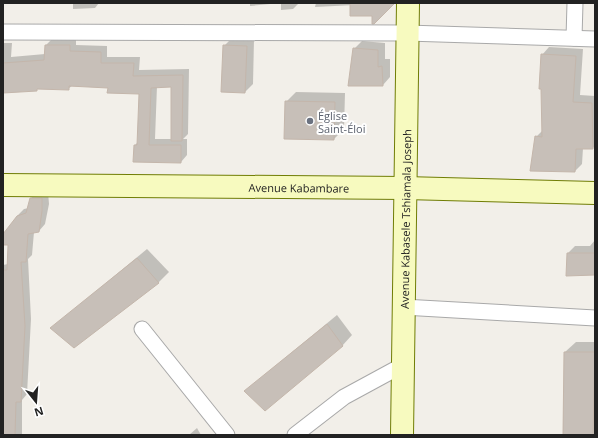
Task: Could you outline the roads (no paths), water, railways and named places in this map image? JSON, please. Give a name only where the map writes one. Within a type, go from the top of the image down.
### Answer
[{"type":"main road","name":"Avenue Kabasele Tshiamala Joseph","points":[[402,435],[408,3]]},
{"type":"main road","name":"Avenue Kabambare","points":[[3,185],[405,188],[595,193]]},
{"type":"street","points":[[574,38],[575,3]]},
{"type":"street","points":[[3,32],[408,34],[595,39]]},
{"type":"street","points":[[403,307],[595,318]]},
{"type":"street","points":[[142,329],[227,435]]},
{"type":"street","points":[[295,435],[344,397],[403,365]]},
{"type":"place","name":"Église Saint-Éloi","points":[[310,121]]}]
